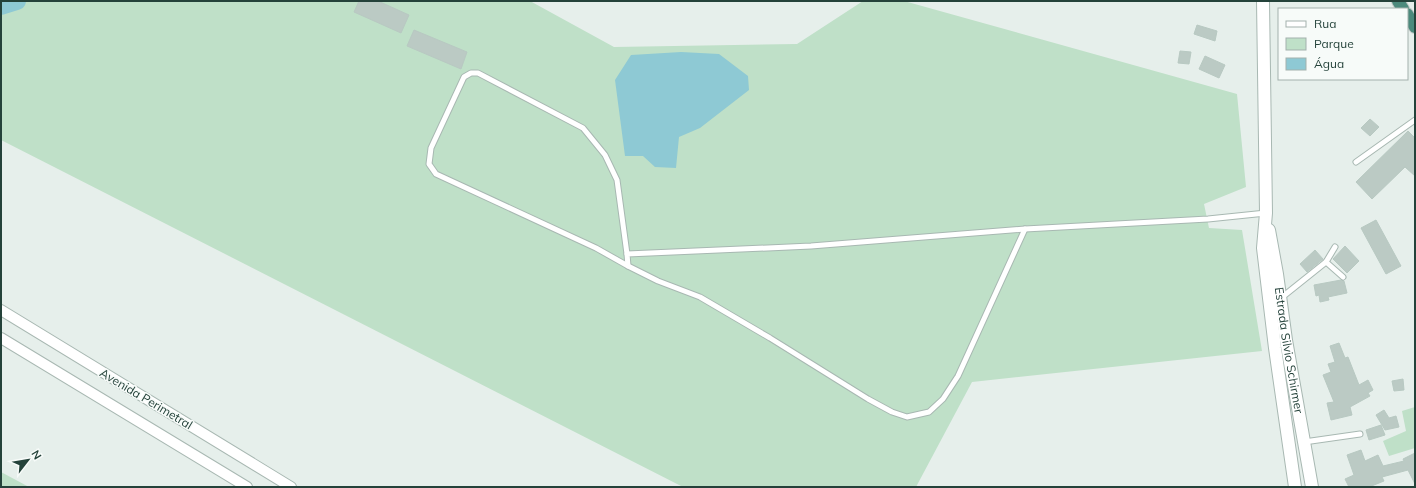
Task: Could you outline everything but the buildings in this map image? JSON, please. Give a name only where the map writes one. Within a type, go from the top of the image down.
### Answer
[{"type":"highway","points":[[1408,16],[1415,27]]},
{"type":"street","name":"Estrada Silvio Schirmer","points":[[1263,1],[1266,213],[1263,248],[1275,348],[1295,487]]},
{"type":"street","name":"Estrada Silvio Schirmer","points":[[1266,213],[1286,340],[1312,487]]},
{"type":"street","name":"Avenida Perimetral","points":[[1,310],[291,487]]},
{"type":"street","name":"Avenida Perimetral","points":[[1,338],[247,487]]},
{"type":"lane","points":[[628,266],[617,180],[605,155],[583,128],[478,73],[471,73],[464,77],[431,148],[429,164],[436,174],[596,248],[628,266],[658,280],[700,297],[874,402],[892,412],[907,417],[929,412],[943,400],[958,376],[1025,229]]},
{"type":"lane","points":[[1356,162],[1415,120]]},
{"type":"lane","points":[[627,254],[811,246],[1025,229],[1208,219],[1266,213]]},
{"type":"lane","points":[[1280,299],[1326,262],[1335,246]]},
{"type":"lane","points":[[1326,262],[1344,277]]},
{"type":"lane","points":[[1304,442],[1360,434]]},
{"type":"green space","points":[[1,1],[530,1],[614,47],[797,44],[863,1],[904,1],[1237,94],[1246,187],[1204,204],[1209,228],[1242,230],[1262,351],[972,382],[916,487],[683,487],[1,140]]},
{"type":"green space","points":[[1415,407],[1415,448],[1389,456],[1383,441],[1406,431],[1402,411]]},
{"type":"green space","points":[[1,472],[29,487],[1,487]]},
{"type":"water","points":[[681,52],[719,54],[748,76],[749,90],[700,128],[679,137],[676,168],[655,167],[643,156],[625,156],[615,80],[631,55]]},
{"type":"waterway","points":[[1,6],[17,1]]}]
